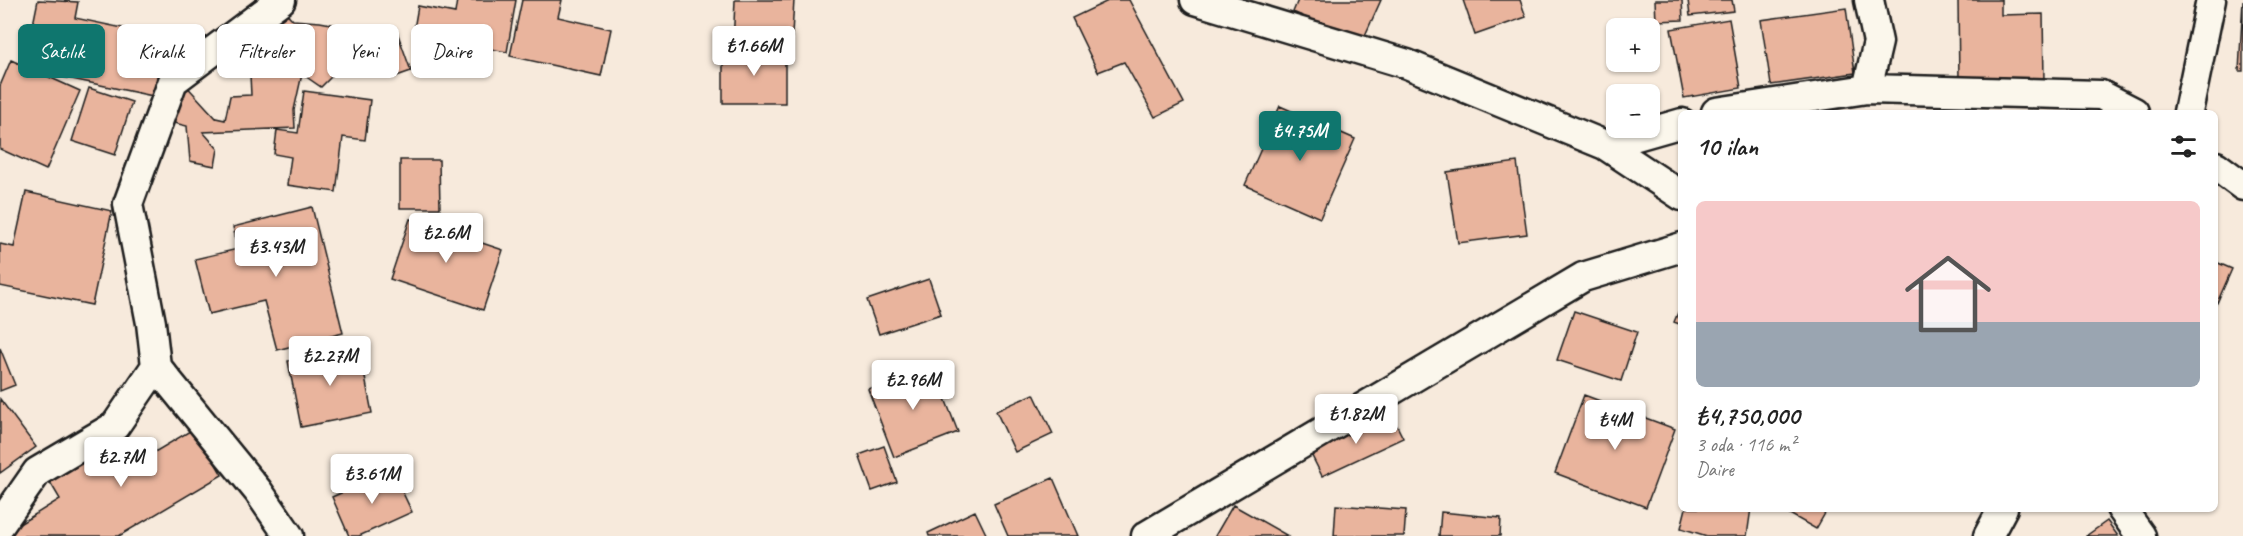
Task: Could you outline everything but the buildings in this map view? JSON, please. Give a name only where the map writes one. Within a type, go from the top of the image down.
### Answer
[{"type":"street","points":[[281,0],[172,81],[128,204],[151,323],[156,366],[258,491],[289,536]]},
{"type":"street","points":[[1195,0],[1407,64],[1605,145],[1678,193]]},
{"type":"street","points":[[1867,89],[1878,42],[1869,0]]},
{"type":"street","points":[[2188,110],[2211,0]]},
{"type":"street","points":[[1729,110],[1867,89],[2101,95],[2130,110]]},
{"type":"street","points":[[1605,145],[1678,124]]},
{"type":"street","points":[[2218,167],[2243,186]]},
{"type":"street","points":[[1146,536],[1583,277],[1678,248]]},
{"type":"street","points":[[0,525],[37,472],[115,426],[156,366]]},
{"type":"street","points":[[1988,536],[2001,512]]},
{"type":"street","points":[[2124,512],[2141,536]]}]
